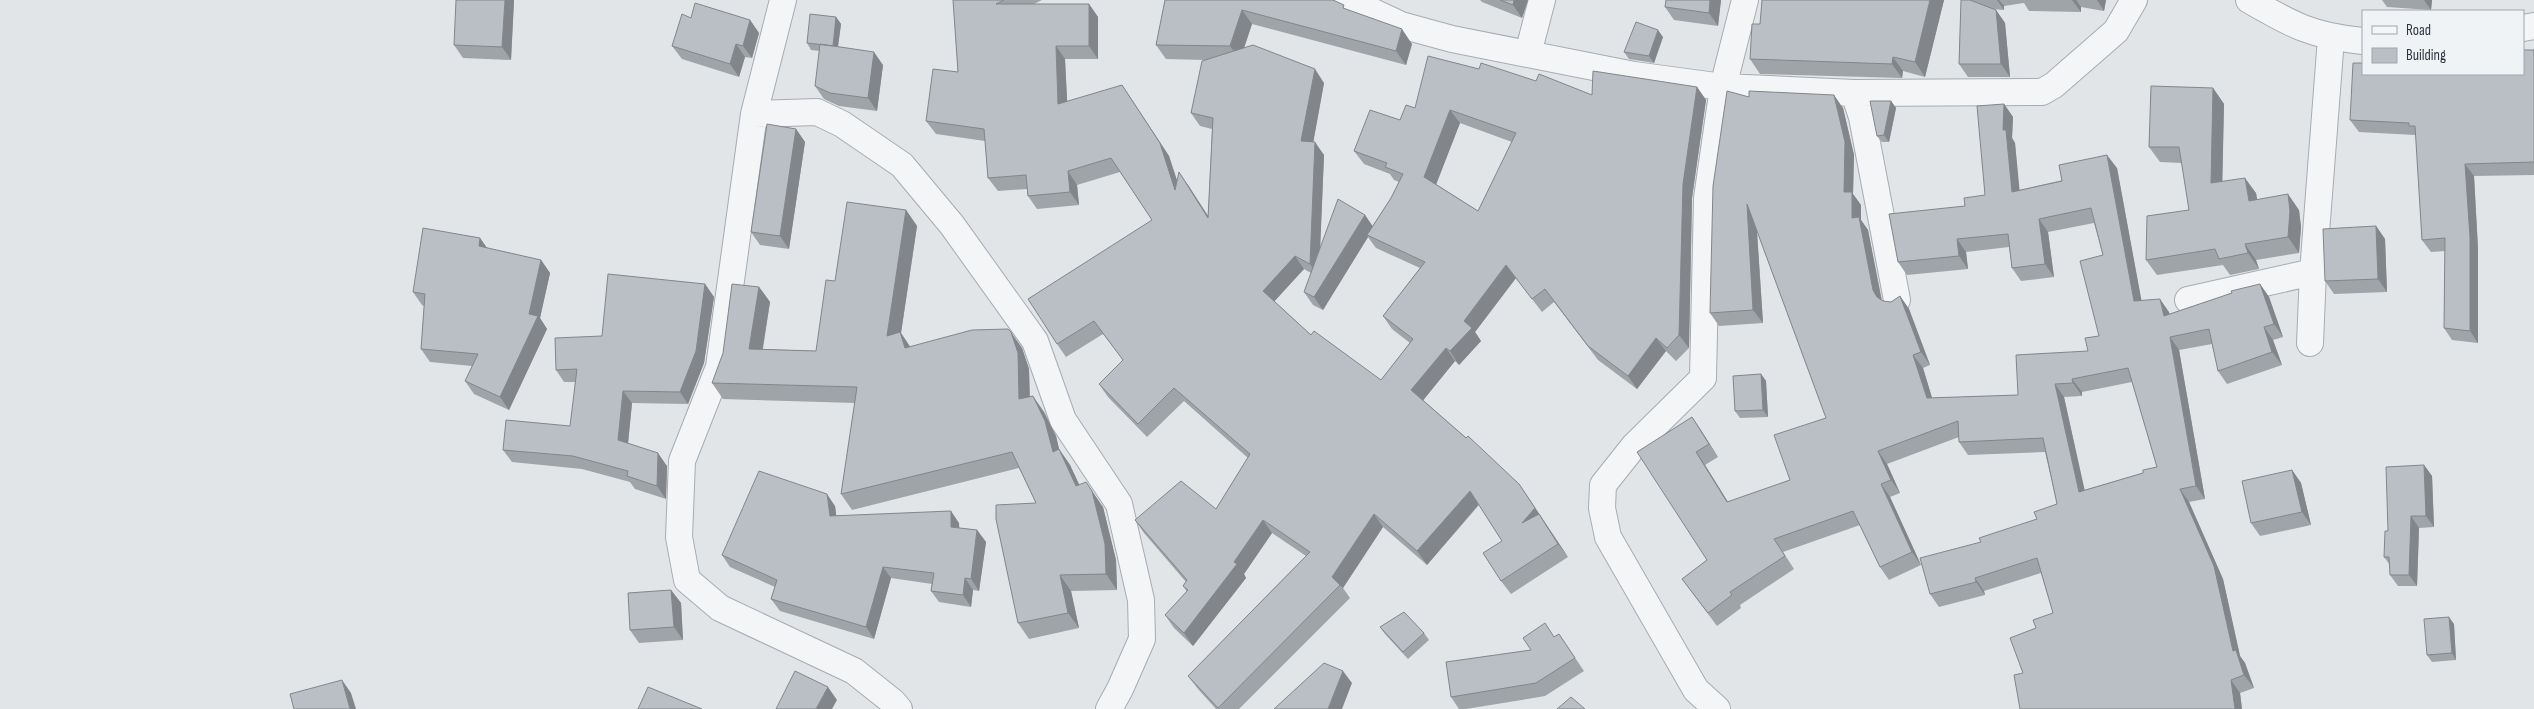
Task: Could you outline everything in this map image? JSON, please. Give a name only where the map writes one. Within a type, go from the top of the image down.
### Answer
[{"type":"street","points":[[783,0],[754,114],[719,367],[682,461],[679,537],[687,580],[720,608],[854,671],[899,709]]},
{"type":"street","points":[[1348,0],[1401,25],[1452,39],[1634,75],[1723,86],[1854,93],[2042,92],[2054,86],[2116,32],[2134,0]]},
{"type":"street","points":[[1531,42],[1542,0]]},
{"type":"street","points":[[1717,709],[1696,690],[1613,545],[1608,536],[1602,508],[1603,485],[1634,446],[1703,378],[1707,198],[1723,86],[1744,0]]},
{"type":"street","points":[[2250,0],[2296,27],[2331,38],[2362,41]]},
{"type":"street","points":[[2310,343],[2313,272],[2331,38]]},
{"type":"street","points":[[1854,93],[1862,117],[1897,300]]},
{"type":"street","points":[[754,114],[817,112],[842,124],[902,165],[952,225],[1035,341],[1063,420],[1119,504],[1141,600],[1142,639],[1109,709]]},
{"type":"street","points":[[2188,300],[2313,272]]},
{"type":"building","points":[[456,0],[505,0],[502,47],[454,45]]},
{"type":"building","points":[[953,0],[1004,0],[996,4],[1089,4],[1089,46],[1056,46],[1058,104],[1122,85],[1160,143],[1175,190],[1179,172],[1208,218],[1213,118],[1191,113],[1202,61],[1253,45],[1315,69],[1301,141],[1315,142],[1310,264],[1295,256],[1263,291],[1311,335],[1314,331],[1381,380],[1413,339],[1383,316],[1425,262],[1367,235],[1391,198],[1403,174],[1385,167],[1387,163],[1354,151],[1370,110],[1400,120],[1406,105],[1415,108],[1428,56],[1479,69],[1481,63],[1536,81],[1539,74],[1592,95],[1593,71],[1697,87],[1683,184],[1679,335],[1667,348],[1656,338],[1628,376],[1588,346],[1545,289],[1532,299],[1506,265],[1464,321],[1472,328],[1450,351],[1446,348],[1411,390],[1466,438],[1468,436],[1519,484],[1535,508],[1522,523],[1539,514],[1558,544],[1501,581],[1483,553],[1502,541],[1470,491],[1417,551],[1374,514],[1332,577],[1340,585],[1218,708],[1188,676],[1310,552],[1263,520],[1234,562],[1237,564],[1184,633],[1165,615],[1188,590],[1183,586],[1187,580],[1135,520],[1181,481],[1216,509],[1250,454],[1174,388],[1138,424],[1099,384],[1123,360],[1094,321],[1057,344],[1028,299],[1152,220],[1111,158],[1068,171],[1070,192],[1028,196],[1026,175],[988,178],[984,129],[926,121],[933,69],[958,72]],"holes":[[[1450,110],[1516,133],[1478,211],[1424,177]]]},
{"type":"building","points":[[1165,0],[1333,0],[1344,5],[1343,8],[1402,29],[1396,51],[1242,10],[1230,46],[1156,45]]},
{"type":"building","points":[[1500,0],[1514,0],[1513,5]]},
{"type":"building","points":[[1666,0],[1710,0],[1709,13],[1665,7]]},
{"type":"building","points":[[1762,0],[1930,0],[1915,62],[1893,57],[1892,64],[1750,59],[1752,24],[1760,24]]},
{"type":"building","points":[[1961,0],[1970,0],[1996,10],[2001,64],[1959,64]]},
{"type":"building","points":[[695,3],[750,20],[743,46],[736,44],[730,64],[672,46],[682,14],[691,18]]},
{"type":"building","points":[[810,14],[836,17],[833,46],[807,43]]},
{"type":"building","points":[[1636,22],[1658,30],[1649,56],[1624,52]]},
{"type":"building","points":[[820,44],[874,52],[868,98],[830,93],[815,86]]},
{"type":"building","points":[[2524,50],[2534,50],[2534,162],[2465,164],[2470,237],[2470,331],[2444,328],[2445,238],[2422,240],[2415,126],[2409,126],[2409,123],[2350,120],[2353,63],[2362,63],[2362,75],[2524,75]]},
{"type":"building","points":[[2151,86],[2213,88],[2211,183],[2245,178],[2249,201],[2288,194],[2290,211],[2288,237],[2245,244],[2248,253],[2219,259],[2215,249],[2146,260],[2147,216],[2189,210],[2179,147],[2149,147]]},
{"type":"building","points":[[1727,91],[1749,97],[1749,91],[1834,95],[1845,142],[1844,192],[1852,192],[1852,218],[1859,217],[1873,290],[1877,297],[1883,301],[1891,302],[1900,296],[1921,352],[1913,355],[1927,398],[2018,395],[2016,355],[2088,351],[2085,338],[2099,336],[2080,261],[2103,255],[2091,208],[2039,219],[2045,264],[2012,268],[2008,234],[1957,239],[1959,256],[1898,262],[1889,214],[1965,206],[1964,198],[1985,195],[1977,106],[2004,104],[2003,130],[2006,130],[2012,192],[2062,181],[2059,165],[2107,155],[2134,301],[2160,299],[2164,316],[2232,293],[2231,291],[2260,284],[2274,324],[2264,327],[2272,352],[2218,371],[2209,329],[2170,337],[2196,486],[2180,489],[2214,566],[2233,651],[2236,650],[2244,675],[2231,680],[2235,709],[2020,709],[2014,675],[2023,673],[2010,638],[2036,628],[2033,620],[2053,613],[2037,558],[1975,578],[1976,582],[1930,594],[1920,558],[1981,542],[1979,538],[2037,519],[2034,512],[2057,504],[2043,438],[1959,442],[1958,421],[1878,451],[1891,480],[1881,484],[1912,552],[1880,567],[1853,511],[1774,539],[1785,556],[1730,592],[1732,595],[1708,613],[1682,579],[1707,560],[1637,452],[1692,417],[1709,444],[1696,452],[1727,502],[1790,480],[1774,435],[1826,418],[1747,204],[1753,310],[1710,313],[1713,186]],"holes":[[[2128,368],[2157,467],[2079,492],[2055,384],[2073,383],[2072,379]]]},
{"type":"building","points":[[1870,101],[1891,101],[1884,135],[1877,136]]},
{"type":"building","points":[[767,124],[796,129],[780,236],[751,232]]},
{"type":"building","points":[[1338,199],[1365,215],[1314,297],[1304,292]]},
{"type":"building","points":[[847,202],[906,210],[887,336],[900,332],[905,348],[972,330],[1008,329],[1011,332],[1018,353],[1019,399],[1033,396],[1045,421],[1053,452],[1059,449],[1076,486],[1086,482],[1092,491],[1105,544],[1106,574],[1060,575],[1068,613],[1018,623],[996,519],[996,505],[1036,503],[1012,452],[841,494],[857,387],[712,383],[723,353],[732,284],[759,287],[749,349],[816,351],[826,280],[835,281]]},
{"type":"building","points":[[2376,226],[2378,279],[2325,281],[2323,229]]},
{"type":"building","points":[[423,228],[480,238],[479,246],[541,260],[529,314],[538,316],[500,397],[465,381],[478,354],[421,349],[425,294],[413,292]]},
{"type":"building","points":[[608,274],[705,284],[696,351],[680,392],[623,391],[618,440],[658,453],[657,486],[627,476],[628,471],[573,456],[503,450],[506,420],[570,426],[577,369],[556,370],[555,338],[602,336]]},
{"type":"building","points":[[1761,374],[1763,410],[1735,411],[1733,376]]},
{"type":"building","points":[[2424,465],[2426,516],[2411,516],[2409,575],[2390,575],[2389,557],[2384,557],[2385,531],[2388,531],[2386,467]]},
{"type":"building","points":[[2292,470],[2302,512],[2251,523],[2242,481]]},
{"type":"building","points":[[759,471],[827,494],[830,516],[951,511],[951,527],[977,530],[971,579],[965,578],[963,595],[931,591],[934,573],[883,567],[866,627],[771,599],[777,580],[722,555]]},
{"type":"building","points":[[671,590],[674,627],[630,630],[628,593]]},
{"type":"building","points":[[1404,612],[1424,633],[1403,652],[1380,627]]},
{"type":"building","points":[[2449,617],[2452,653],[2427,655],[2424,619]]},
{"type":"building","points":[[1545,623],[1554,637],[1559,634],[1575,658],[1536,683],[1451,697],[1446,662],[1531,650],[1523,638]]},
{"type":"building","points":[[1324,663],[1343,671],[1328,709],[1274,709]]},
{"type":"building","points":[[795,671],[828,687],[816,709],[776,709]]},
{"type":"building","points":[[342,680],[350,709],[294,709],[290,694]]},
{"type":"building","points":[[648,687],[702,709],[638,709]]},
{"type":"building","points":[[1571,697],[1585,709],[1557,709]]}]
